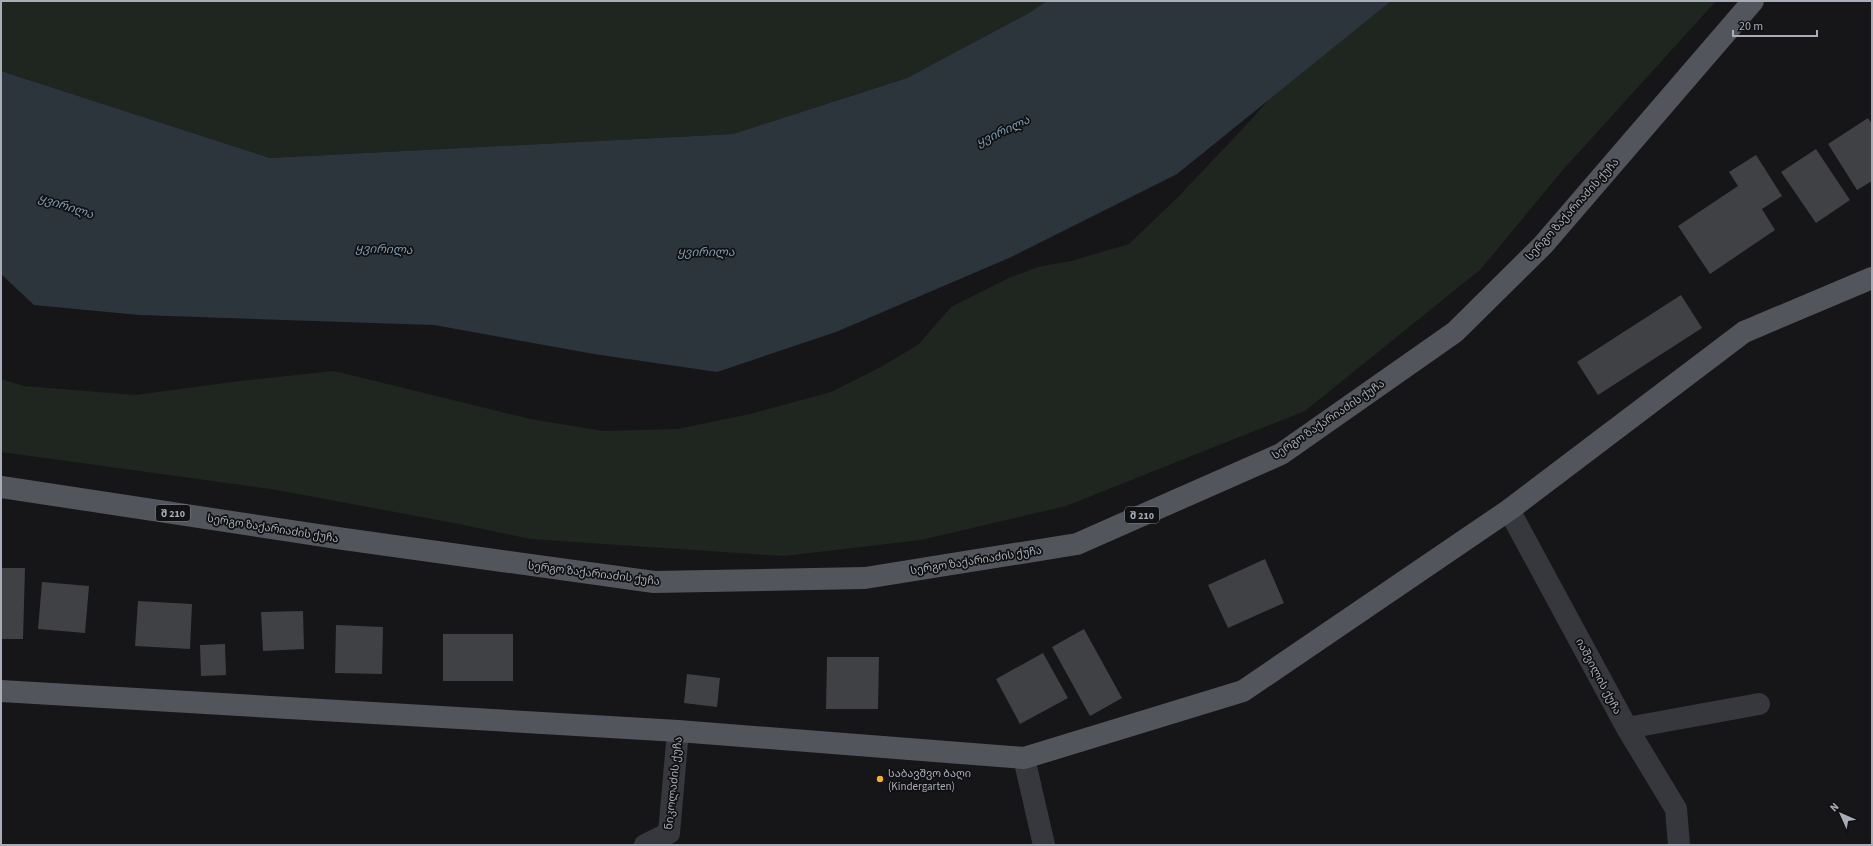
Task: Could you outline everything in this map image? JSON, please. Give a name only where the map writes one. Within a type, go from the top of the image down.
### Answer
[{"type":"main road","name":"სერგო ზაქარიაძის ქუჩა","points":[[1,487],[344,539],[654,582],[865,578],[1077,544],[1281,454],[1456,332],[1543,245],[1753,1]]},
{"type":"main road","points":[[1,691],[678,731],[1024,758],[1243,691],[1509,510],[1744,332],[1872,278]]},
{"type":"street","name":"იაშვილის ქუჩა","points":[[1509,510],[1627,728],[1676,809],[1679,845]]},
{"type":"street","points":[[1627,728],[1759,704]]},
{"type":"street","name":"ნიკოლაძის ქუჩა","points":[[645,845],[669,833],[678,731]]},
{"type":"street","points":[[1024,758],[1044,845]]},
{"type":"shaded area","points":[[1,1],[1047,1],[1029,13],[907,78],[733,134],[270,158],[1,71]]},
{"type":"shaded area","points":[[1359,1],[1716,1],[1561,172],[1481,269],[1305,411],[1066,506],[921,540],[784,556],[530,539],[454,523],[271,489],[1,452],[1,379],[24,386],[135,395],[240,381],[334,371],[530,419],[603,431],[677,429],[750,414],[831,392],[877,369],[918,345],[951,307],[1009,278],[1038,267],[1071,261],[1129,244],[1176,199],[1235,137]]},
{"type":"water","name":"ყვირილა","points":[[1047,1],[1391,1],[1177,174],[1009,258],[836,332],[717,372],[594,354],[434,325],[139,315],[34,305],[1,274],[1,71],[270,158],[733,134],[907,78],[1029,13]]},
{"type":"building","points":[[1868,118],[1872,124],[1872,181],[1857,190],[1828,144]]},
{"type":"building","points":[[1816,149],[1850,200],[1816,223],[1781,172]]},
{"type":"building","points":[[1756,155],[1782,196],[1762,209],[1775,230],[1710,274],[1678,226],[1738,186],[1729,172]]},
{"type":"building","points":[[1681,295],[1702,328],[1598,395],[1577,362]]},
{"type":"building","points":[[1265,559],[1284,603],[1228,628],[1208,585]]},
{"type":"building","points":[[1,568],[25,568],[23,639],[1,639]]},
{"type":"building","points":[[42,582],[89,586],[85,633],[38,629]]},
{"type":"building","points":[[138,601],[192,604],[190,649],[135,646]]},
{"type":"building","points":[[303,611],[304,649],[263,651],[261,612]]},
{"type":"building","points":[[336,625],[383,627],[382,674],[335,673]]},
{"type":"building","points":[[1084,629],[1122,698],[1090,716],[1052,647]]},
{"type":"building","points":[[443,634],[513,634],[513,681],[443,681]]},
{"type":"building","points":[[225,644],[226,675],[201,676],[200,645]]},
{"type":"building","points":[[1043,653],[1068,698],[1020,724],[996,679]]},
{"type":"building","points":[[827,657],[879,657],[878,709],[826,709]]},
{"type":"building","points":[[687,674],[720,678],[717,707],[684,703]]},
{"type":"place","name":"საბავშვო ბაღი (Kindergarten)","points":[[880,779]]}]
